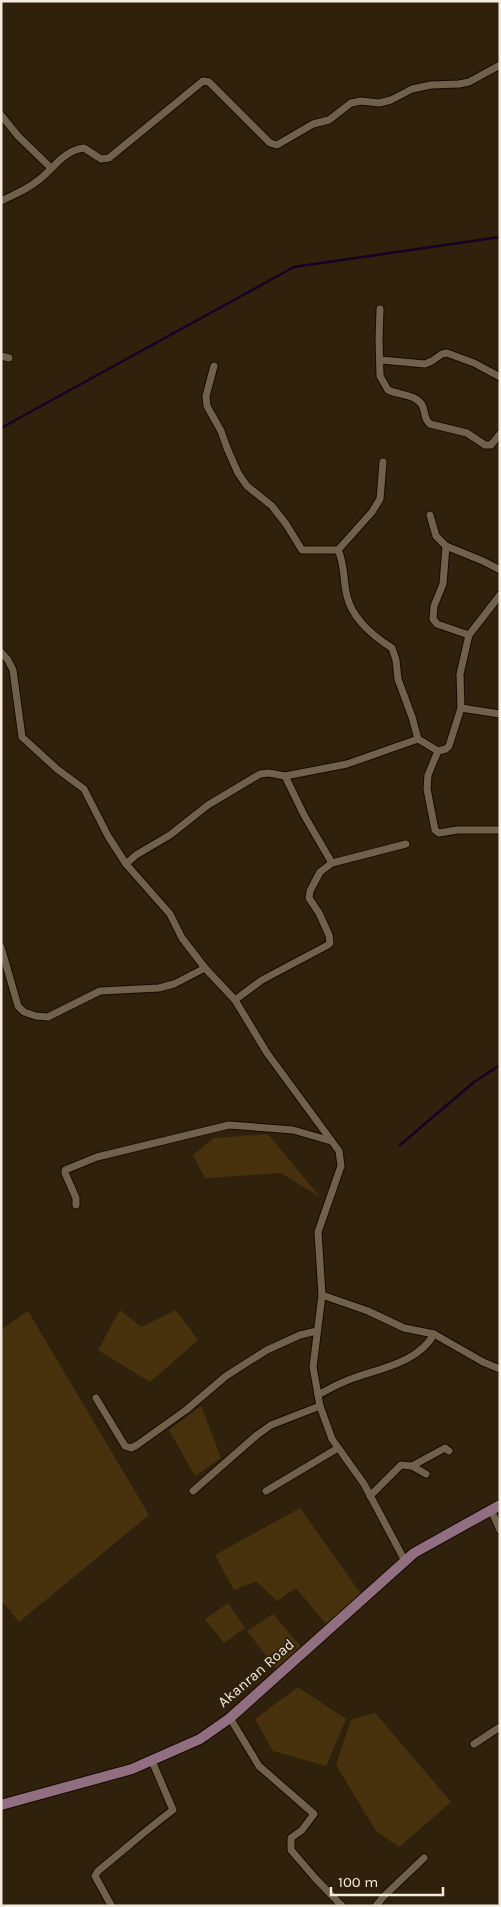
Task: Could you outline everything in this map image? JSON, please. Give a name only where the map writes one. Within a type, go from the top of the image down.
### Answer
[{"type":"main road","name":"Akanran Road","points":[[1,1805],[132,1769],[200,1739],[230,1718],[414,1553],[495,1508]]},
{"type":"street","points":[[1,201],[29,187],[68,154],[82,148],[101,160],[110,158],[204,81],[209,82],[215,87],[270,143],[277,145],[313,124],[329,120],[351,103],[361,101],[379,103],[390,100],[412,89],[431,85],[469,82],[500,65]]},
{"type":"street","points":[[1,114],[18,136],[51,168]]},
{"type":"street","points":[[380,309],[380,376],[388,390],[416,399],[421,403],[425,420],[430,424],[467,433],[485,445],[491,444],[500,434]]},
{"type":"street","points":[[381,360],[425,364],[447,353],[474,363],[500,376]]},
{"type":"street","points":[[1,356],[9,358]]},
{"type":"street","points":[[214,366],[206,396],[207,406],[221,431],[226,448],[238,473],[247,486],[272,506],[302,550],[338,550],[372,512],[380,499],[383,462]]},
{"type":"street","points":[[430,515],[436,536],[446,546],[484,561],[500,570]]},
{"type":"street","points":[[446,546],[443,584],[434,606],[433,619],[437,624],[469,636]]},
{"type":"street","points":[[338,550],[347,597],[358,620],[392,648],[396,660],[398,679],[412,716],[418,739],[438,751],[449,746],[461,708],[460,674],[469,636],[500,595]]},
{"type":"street","points":[[1,652],[13,670],[22,737],[57,769],[84,789],[108,836],[126,864],[170,914],[182,938],[205,968],[235,1000],[267,1053],[339,1151],[341,1166],[318,1232],[322,1296],[313,1367],[320,1406],[332,1439],[370,1496],[405,1561]]},
{"type":"street","points":[[461,708],[500,714]]},
{"type":"street","points":[[126,864],[136,855],[170,835],[208,804],[260,774],[269,773],[286,776],[347,764],[418,739]]},
{"type":"street","points":[[438,751],[428,774],[426,789],[435,830],[439,833],[457,830],[500,830]]},
{"type":"street","points":[[286,776],[304,815],[332,862]]},
{"type":"street","points":[[235,1000],[262,980],[328,946],[330,943],[326,927],[309,898],[310,891],[320,872],[332,862],[406,844]]},
{"type":"street","points":[[1,946],[18,1006],[24,1012],[36,1016],[53,1016],[100,991],[159,988],[174,984],[205,968]]},
{"type":"street","points":[[76,1205],[76,1198],[65,1170],[97,1157],[144,1144],[229,1125],[293,1130],[331,1141]]},
{"type":"street","points":[[322,1296],[368,1311],[404,1328],[434,1334],[483,1362],[500,1369]]},
{"type":"street","points":[[96,1398],[125,1446],[131,1448],[186,1410],[226,1376],[258,1356],[300,1335],[317,1331]]},
{"type":"street","points":[[318,1395],[345,1381],[406,1359],[423,1349],[434,1334]]},
{"type":"street","points":[[193,1490],[271,1425],[320,1406]]},
{"type":"street","points":[[266,1491],[338,1448]]},
{"type":"street","points":[[412,1466],[446,1448],[449,1451]]},
{"type":"street","points":[[370,1496],[401,1465],[412,1466],[426,1474]]},
{"type":"street","points":[[495,1508],[500,1530]]},
{"type":"street","points":[[230,1718],[259,1766],[314,1814],[302,1830],[291,1838],[291,1850],[314,1878],[342,1906]]},
{"type":"street","points":[[474,1744],[500,1727]]},
{"type":"street","points":[[111,1906],[95,1876],[98,1871],[146,1829],[173,1810],[152,1761]]},
{"type":"street","points":[[376,1906],[383,1896],[424,1858]]},
{"type":"shaded area","points":[[268,1134],[320,1197],[281,1173],[205,1178],[193,1155],[214,1138]]},
{"type":"shaded area","points":[[120,1310],[141,1327],[176,1310],[198,1340],[150,1382],[98,1350]]},
{"type":"shaded area","points":[[28,1311],[149,1515],[19,1622],[1,1600],[1,1330]]},
{"type":"shaded area","points":[[201,1406],[221,1458],[195,1476],[169,1430]]},
{"type":"shaded area","points":[[300,1508],[361,1594],[326,1624],[296,1588],[277,1601],[256,1581],[234,1590],[215,1555]]},
{"type":"shaded area","points":[[228,1603],[245,1628],[224,1643],[205,1619]]},
{"type":"shaded area","points":[[273,1614],[301,1647],[276,1668],[247,1631]]},
{"type":"shaded area","points":[[298,1687],[346,1719],[326,1766],[273,1751],[255,1719]]},
{"type":"shaded area","points":[[375,1713],[451,1802],[399,1847],[376,1831],[336,1765],[351,1720]]},
{"type":"waterway","points":[[1,428],[294,267],[500,237]]},
{"type":"waterway","points":[[400,1145],[474,1082],[500,1065]]}]
